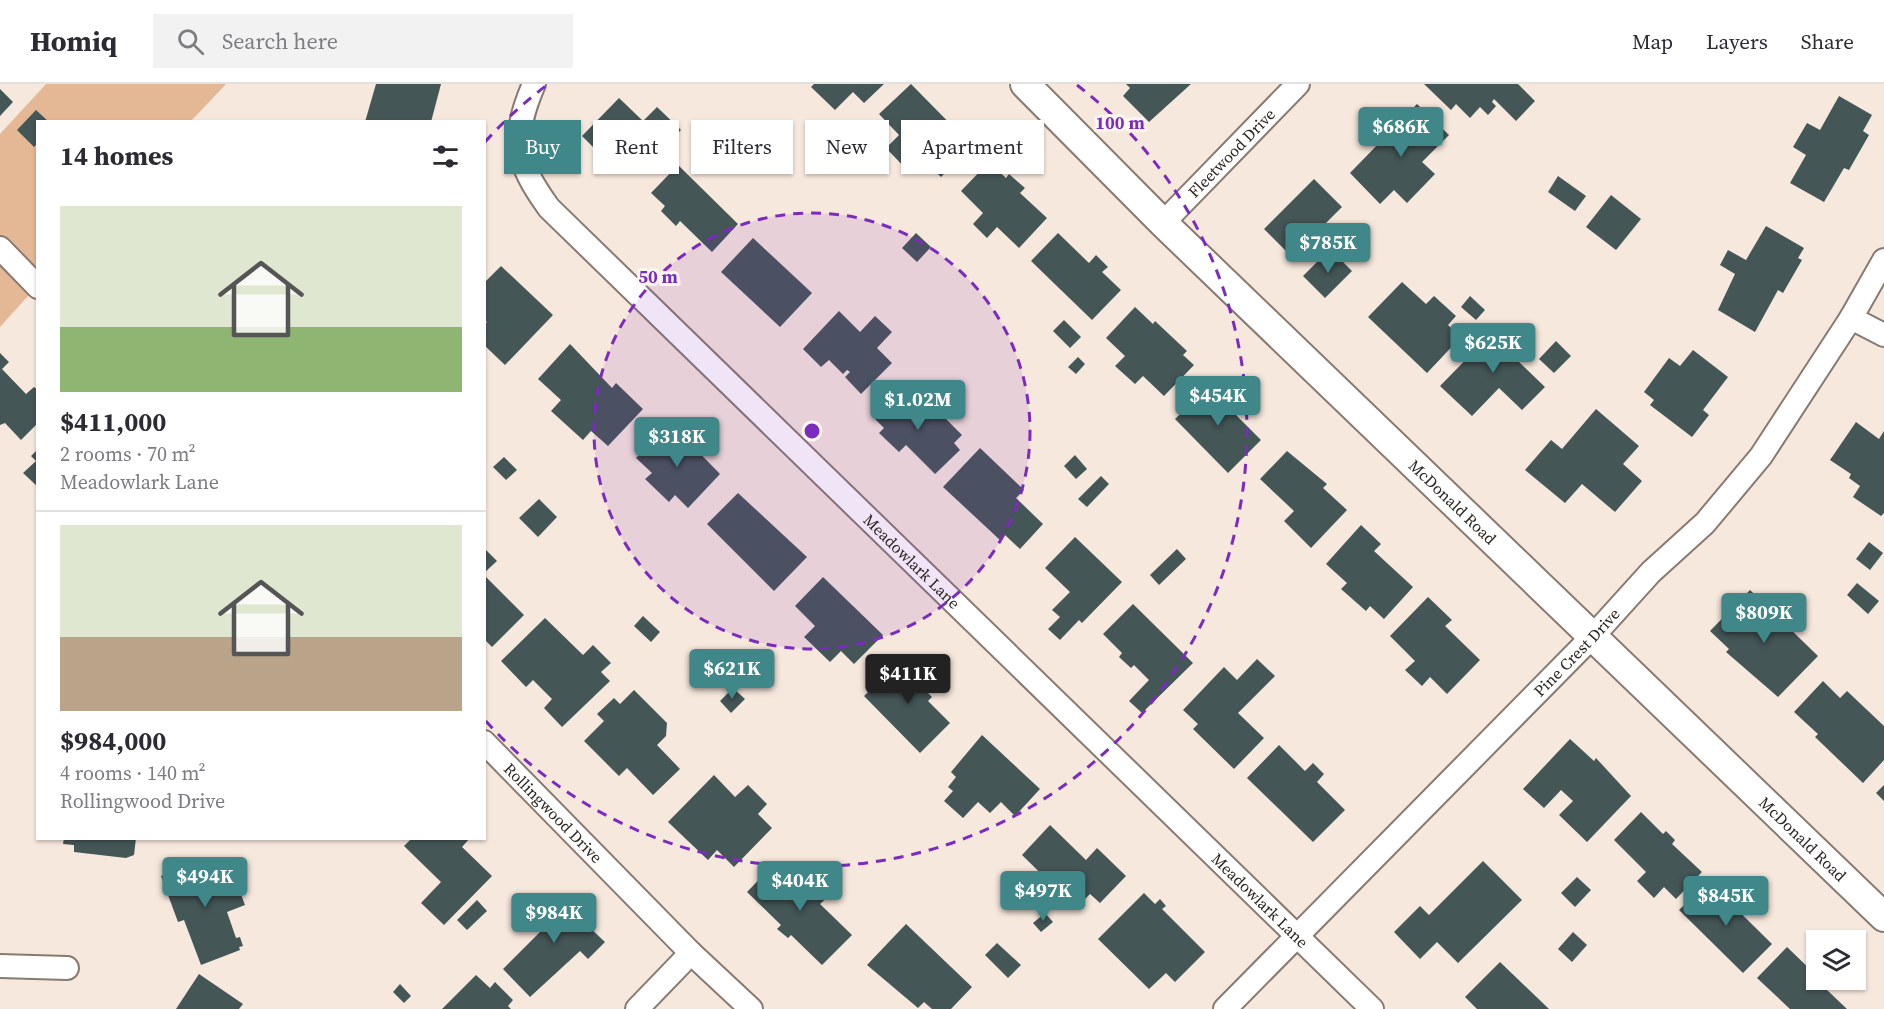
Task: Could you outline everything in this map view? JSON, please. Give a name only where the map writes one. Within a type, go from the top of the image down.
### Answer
[{"type":"street","name":"Meadowlark Lane","points":[[534,84],[522,114],[519,147],[527,178],[549,208],[1372,1009]]},
{"type":"street","name":"McDonald Road","points":[[1025,84],[1163,223],[1594,635],[1884,918]]},
{"type":"street","name":"Fleetwood Drive","points":[[1163,223],[1298,84]]},
{"type":"street","points":[[0,248],[36,285]]},
{"type":"street","name":"Pine Crest Drive","points":[[1225,1009],[1594,635],[1651,572],[1705,523],[1761,456],[1851,318],[1884,260]]},
{"type":"street","points":[[1851,318],[1884,335]]},
{"type":"street","name":"Rollingwood Drive","points":[[486,744],[691,953],[751,1009]]},
{"type":"street","points":[[637,1009],[691,953]]},
{"type":"street","points":[[0,966],[67,968]]},
{"type":"shaded area","points":[[46,84],[226,84],[192,120],[36,120],[36,287],[0,327],[0,134]]},
{"type":"building","points":[[376,84],[441,84],[432,120],[366,120]]},
{"type":"building","points":[[814,84],[884,84],[864,103],[853,92],[835,110],[811,87]]},
{"type":"building","points":[[911,84],[946,120],[901,120],[901,164],[889,151],[889,145],[899,135],[889,124],[889,120],[885,120],[879,114]]},
{"type":"building","points":[[1126,84],[1191,84],[1149,122],[1123,96],[1130,88]]},
{"type":"building","points":[[1424,84],[1518,84],[1535,101],[1516,121],[1494,99],[1492,102],[1496,106],[1488,115],[1480,107],[1470,118],[1456,104],[1451,110]]},
{"type":"building","points":[[0,89],[13,102],[0,116]]},
{"type":"building","points":[[1839,96],[1872,115],[1863,131],[1869,135],[1849,170],[1844,168],[1824,202],[1790,183],[1806,155],[1793,147],[1807,123],[1820,130]]},
{"type":"building","points":[[619,98],[642,120],[598,120]]},
{"type":"building","points":[[1417,104],[1449,135],[1422,162],[1435,174],[1407,203],[1394,190],[1380,204],[1350,173]]},
{"type":"building","points":[[657,107],[671,120],[644,120]]},
{"type":"building","points":[[36,110],[47,120],[36,120],[36,145],[34,147],[17,130]]},
{"type":"building","points":[[593,125],[593,147],[582,136]]},
{"type":"building","points":[[679,166],[738,224],[712,252],[680,221],[676,226],[661,211],[665,206],[651,193],[669,174],[679,174]]},
{"type":"building","points":[[977,174],[1002,174],[1006,178],[1009,174],[1025,188],[1020,193],[1047,218],[1019,248],[997,227],[987,238],[973,224],[983,213],[961,191]]},
{"type":"building","points":[[1558,176],[1586,196],[1575,211],[1548,192]]},
{"type":"building","points":[[1314,179],[1342,207],[1292,257],[1264,229]]},
{"type":"building","points":[[1611,195],[1641,219],[1616,250],[1586,227]]},
{"type":"building","points":[[1766,226],[1804,248],[1798,258],[1802,260],[1783,293],[1778,290],[1755,332],[1718,310],[1735,274],[1720,265],[1728,250],[1746,260]]},
{"type":"building","points":[[916,233],[931,247],[917,262],[902,248]]},
{"type":"building","points":[[1058,233],[1089,263],[1096,255],[1108,267],[1102,272],[1121,290],[1092,320],[1031,261]]},
{"type":"building","points":[[753,238],[812,293],[780,327],[721,272]]},
{"type":"building","points":[[1330,249],[1352,271],[1325,298],[1303,276]]},
{"type":"building","points":[[501,266],[553,315],[505,365],[486,347],[486,281]]},
{"type":"building","points":[[1402,282],[1426,304],[1434,296],[1456,316],[1448,325],[1461,337],[1427,373],[1368,317]]},
{"type":"building","points":[[1470,296],[1485,310],[1476,320],[1461,307]]},
{"type":"building","points":[[1135,307],[1153,324],[1155,321],[1187,351],[1183,355],[1194,365],[1164,396],[1143,376],[1135,384],[1115,366],[1125,356],[1106,338]]},
{"type":"building","points":[[839,311],[860,332],[875,316],[892,332],[877,348],[892,363],[861,394],[845,377],[850,372],[847,370],[843,374],[829,360],[821,367],[803,349]]},
{"type":"building","points":[[1064,320],[1081,337],[1070,348],[1053,331]]},
{"type":"building","points":[[1504,324],[1526,346],[1515,358],[1545,387],[1522,410],[1499,388],[1472,416],[1440,386]]},
{"type":"building","points":[[1556,341],[1571,356],[1554,373],[1539,359]]},
{"type":"building","points":[[570,344],[612,388],[616,383],[643,409],[608,446],[591,431],[583,440],[551,411],[561,400],[538,379]]},
{"type":"building","points":[[1693,350],[1728,377],[1703,410],[1709,415],[1692,437],[1650,405],[1654,400],[1644,392],[1669,358],[1680,366]]},
{"type":"building","points":[[0,353],[9,362],[2,369],[26,394],[34,387],[36,388],[36,425],[21,440],[5,423],[0,425]]},
{"type":"building","points":[[1078,357],[1085,364],[1076,374],[1068,367]]},
{"type":"building","points":[[1215,380],[1236,401],[1229,408],[1261,440],[1228,473],[1175,419]]},
{"type":"building","points":[[899,389],[929,419],[938,411],[962,435],[954,443],[960,450],[935,474],[906,445],[899,452],[879,433],[884,428],[872,416]]},
{"type":"building","points":[[1596,409],[1639,446],[1623,464],[1642,481],[1615,512],[1582,484],[1565,503],[1525,470],[1551,440],[1562,449]]},
{"type":"building","points":[[1856,422],[1879,439],[1884,431],[1884,513],[1881,516],[1853,497],[1860,486],[1849,478],[1851,474],[1830,460]]},
{"type":"building","points":[[668,425],[678,434],[680,433],[720,474],[688,508],[675,495],[669,502],[645,479],[652,473],[636,458]]},
{"type":"building","points":[[980,448],[1024,490],[1016,498],[1043,524],[1020,549],[1005,535],[1000,540],[943,487]]},
{"type":"building","points":[[36,451],[36,461],[31,456]]},
{"type":"building","points":[[1287,451],[1327,484],[1323,488],[1347,510],[1311,548],[1284,521],[1294,511],[1260,479]]},
{"type":"building","points":[[1075,455],[1087,469],[1076,479],[1064,466]]},
{"type":"building","points":[[504,457],[517,470],[506,480],[493,467]]},
{"type":"building","points":[[36,461],[36,485],[23,473]]},
{"type":"building","points":[[1101,476],[1109,484],[1087,507],[1078,499]]},
{"type":"building","points":[[738,493],[807,557],[774,591],[707,524]]},
{"type":"building","points":[[539,499],[557,517],[538,537],[519,518]]},
{"type":"building","points":[[1361,525],[1381,544],[1374,551],[1413,587],[1384,619],[1370,606],[1366,611],[1341,589],[1347,583],[1326,564]]},
{"type":"building","points":[[1075,537],[1122,582],[1082,623],[1079,620],[1060,640],[1048,629],[1060,617],[1052,610],[1070,592],[1045,568]]},
{"type":"building","points":[[1869,542],[1883,553],[1870,570],[1856,559]]},
{"type":"building","points":[[1177,549],[1186,559],[1159,585],[1150,575]]},
{"type":"building","points":[[486,550],[497,561],[486,571]]},
{"type":"building","points":[[486,577],[524,615],[492,647],[486,641]]},
{"type":"building","points":[[823,577],[883,635],[854,664],[841,651],[830,662],[804,637],[815,626],[795,606]]},
{"type":"building","points":[[1857,583],[1879,601],[1868,614],[1847,595]]},
{"type":"building","points":[[1750,590],[1818,656],[1778,697],[1726,652],[1729,649],[1710,631]]},
{"type":"building","points":[[1428,597],[1452,620],[1445,626],[1480,660],[1447,694],[1430,677],[1422,686],[1405,670],[1415,661],[1390,636]]},
{"type":"building","points":[[1133,604],[1193,663],[1142,713],[1129,701],[1149,680],[1134,665],[1131,668],[1119,657],[1122,653],[1103,634]]},
{"type":"building","points":[[643,616],[660,632],[651,642],[634,626]]},
{"type":"building","points":[[545,618],[583,655],[593,645],[611,663],[601,672],[610,681],[562,727],[544,708],[552,699],[533,680],[526,687],[501,661]]},
{"type":"building","points":[[906,655],[924,673],[916,681],[932,697],[928,701],[950,723],[920,753],[864,696]]},
{"type":"building","points":[[1257,659],[1275,676],[1238,713],[1264,738],[1234,769],[1193,729],[1198,724],[1183,710],[1224,667],[1237,680]]},
{"type":"building","points":[[1823,681],[1840,698],[1847,691],[1884,726],[1884,760],[1863,783],[1815,737],[1818,734],[1794,712]]},
{"type":"building","points":[[733,688],[745,699],[731,713],[720,701]]},
{"type":"building","points":[[634,690],[667,723],[666,736],[657,745],[680,769],[653,795],[627,768],[619,776],[584,741],[604,721],[597,714],[614,698],[620,704]]},
{"type":"building","points":[[982,735],[1040,789],[1015,816],[1001,802],[990,813],[978,802],[963,818],[944,801],[953,791],[948,787],[956,777],[951,772]]},
{"type":"building","points":[[1570,739],[1594,761],[1596,758],[1631,796],[1587,842],[1559,815],[1573,801],[1561,790],[1544,808],[1523,789]]},
{"type":"building","points":[[1279,745],[1305,771],[1313,763],[1324,774],[1317,782],[1345,810],[1313,842],[1247,778]]},
{"type":"building","points":[[714,775],[735,797],[748,785],[767,804],[758,814],[772,828],[734,867],[717,850],[708,860],[668,822]]},
{"type":"building","points":[[1884,785],[1884,801],[1876,793]]},
{"type":"building","points":[[1641,812],[1663,834],[1666,831],[1675,840],[1672,844],[1702,872],[1676,899],[1664,887],[1654,898],[1637,881],[1646,872],[1614,840]]},
{"type":"building","points":[[1050,825],[1086,860],[1097,848],[1126,876],[1100,903],[1090,894],[1076,908],[1022,855]]},
{"type":"building","points":[[64,840],[136,840],[134,855],[126,858],[74,852],[74,845],[63,844]]},
{"type":"building","points":[[410,840],[468,840],[462,847],[492,876],[444,925],[421,903],[441,882],[404,846]]},
{"type":"building","points":[[211,857],[220,881],[234,876],[245,905],[227,912],[236,938],[240,937],[243,946],[239,947],[240,950],[201,965],[184,920],[178,922],[161,876]]},
{"type":"building","points":[[1483,861],[1522,900],[1458,963],[1437,942],[1420,959],[1394,932],[1420,906],[1429,915]]},
{"type":"building","points":[[776,862],[799,885],[808,876],[826,893],[829,896],[820,904],[852,935],[822,965],[791,935],[788,938],[777,929],[781,925],[747,892]]},
{"type":"building","points":[[1577,877],[1591,890],[1575,907],[1561,893]]},
{"type":"building","points":[[1708,881],[1772,944],[1743,973],[1679,910]]},
{"type":"building","points":[[557,893],[570,905],[576,899],[596,919],[588,926],[605,942],[588,959],[580,951],[530,997],[503,969],[546,926],[535,915]]},
{"type":"building","points":[[1144,893],[1155,904],[1160,899],[1166,906],[1162,909],[1205,952],[1175,982],[1166,973],[1149,989],[1098,939]]},
{"type":"building","points":[[477,900],[487,911],[467,930],[457,920]]},
{"type":"building","points":[[1045,913],[1053,922],[1041,932],[1033,923]]},
{"type":"building","points":[[906,924],[972,987],[951,1009],[932,1009],[924,1002],[918,1008],[867,965]]},
{"type":"building","points":[[1573,932],[1587,945],[1572,962],[1558,949]]},
{"type":"building","points":[[997,943],[1021,965],[1008,978],[985,955]]},
{"type":"building","points":[[1787,947],[1806,965],[1806,990],[1827,990],[1847,1009],[1790,1009],[1757,978]]},
{"type":"building","points":[[1500,962],[1549,1009],[1477,1009],[1465,997]]},
{"type":"building","points":[[199,974],[243,1004],[239,1009],[176,1009]]},
{"type":"building","points":[[476,975],[490,988],[495,982],[513,1000],[508,1006],[511,1009],[442,1009]]},
{"type":"building","points":[[400,984],[411,996],[404,1003],[393,992]]}]
